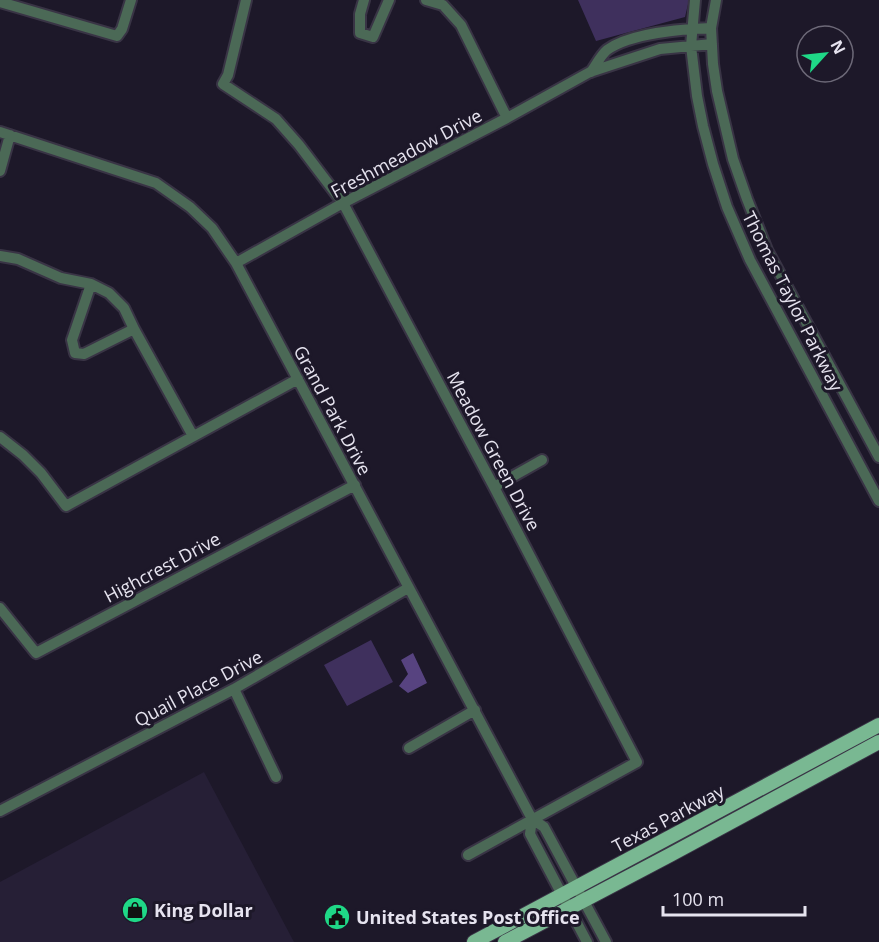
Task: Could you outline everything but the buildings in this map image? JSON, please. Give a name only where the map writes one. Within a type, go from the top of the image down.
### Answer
[{"type":"main road","name":"Texas Parkway","points":[[474,942],[879,726]]},
{"type":"main road","name":"Texas Parkway","points":[[505,942],[879,742]]},
{"type":"main road","points":[[748,795],[756,809]]},
{"type":"street","points":[[0,2],[117,36],[122,29],[132,0]]},
{"type":"street","name":"Meadow Green Drive","points":[[246,0],[228,75],[223,84],[276,119],[343,203],[495,487],[637,762],[532,819]]},
{"type":"street","points":[[364,0],[360,14],[360,33],[373,37],[389,0]]},
{"type":"street","points":[[426,0],[443,5],[461,25],[507,118]]},
{"type":"street","name":"Thomas Taylor Parkway","points":[[695,0],[692,46],[697,96],[717,175],[735,225],[750,260],[879,501]]},
{"type":"street","name":"Thomas Taylor Parkway","points":[[716,0],[711,28],[717,91],[733,159],[767,249],[879,458]]},
{"type":"street","name":"Freshmeadow Drive","points":[[590,72],[607,50],[630,39],[661,32],[711,28]]},
{"type":"street","name":"Freshmeadow Drive","points":[[236,263],[343,203],[590,72],[660,49],[712,44]]},
{"type":"street","points":[[0,171],[5,133]]},
{"type":"street","name":"Grand Park Drive","points":[[5,133],[156,183],[190,207],[212,228],[236,263],[532,819],[544,827],[606,942]]},
{"type":"street","points":[[0,256],[18,259],[60,278],[91,284],[109,293],[124,308],[193,436]]},
{"type":"street","points":[[91,284],[72,340],[75,353],[84,354],[134,329]]},
{"type":"street","points":[[0,437],[41,473],[66,506],[298,379]]},
{"type":"street","points":[[495,487],[543,460]]},
{"type":"street","name":"Highcrest Drive","points":[[0,608],[36,653],[355,485]]},
{"type":"street","name":"Quail Place Drive","points":[[0,811],[234,689],[408,588]]},
{"type":"street","points":[[234,689],[276,777]]},
{"type":"street","points":[[409,748],[475,710]]},
{"type":"street","points":[[468,855],[532,819]]},
{"type":"street","name":"Grand Park Drive","points":[[532,819],[530,834],[587,942]]},
{"type":"shaded area","points":[[578,0],[689,0],[685,17],[596,41]]},
{"type":"shaded area","points":[[371,640],[393,682],[347,706],[324,665]]},
{"type":"shaded area","points":[[413,653],[427,683],[408,693],[399,686],[408,674],[401,660]]},
{"type":"shaded area","points":[[204,772],[294,942],[0,942],[0,882]]},
{"type":"place","name":"King Dollar","points":[[135,910]]},
{"type":"place","name":"United States Post Office","points":[[337,917]]}]
